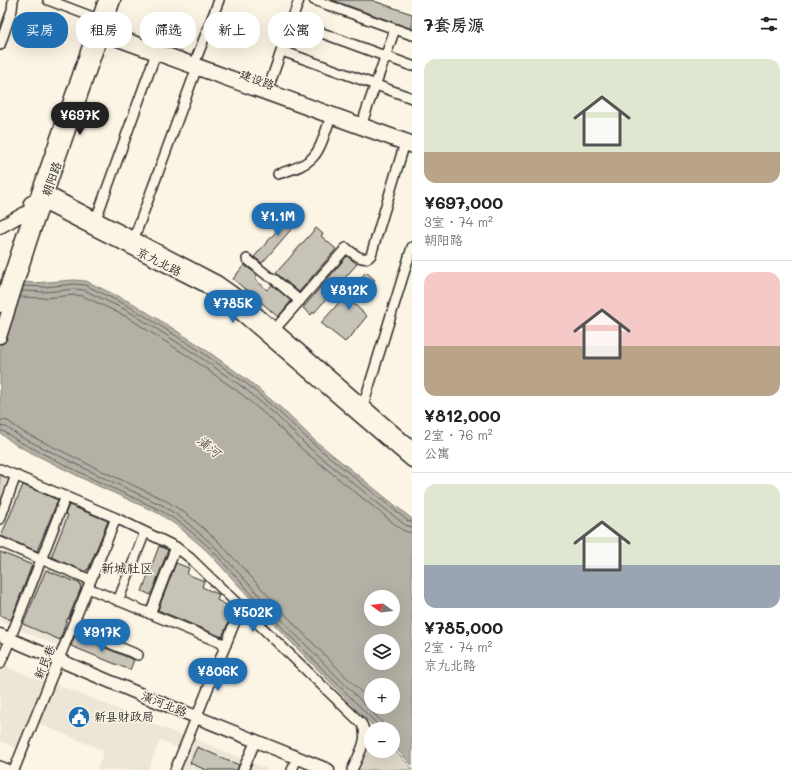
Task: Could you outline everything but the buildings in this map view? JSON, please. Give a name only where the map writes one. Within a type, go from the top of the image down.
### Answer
[{"type":"main road","name":"朝阳路","points":[[103,12],[105,0]]},
{"type":"main road","name":"朝阳路","points":[[108,12],[114,0]]},
{"type":"main road","name":"朝阳路","points":[[0,337],[19,263],[92,48]]},
{"type":"main road","name":"京九北路","points":[[39,201],[96,219],[217,282],[412,447]]},
{"type":"main road","name":"京九北路","points":[[39,201],[212,290],[412,461]]},
{"type":"main road","points":[[0,219],[39,201]]},
{"type":"main road","points":[[0,227],[39,201]]},
{"type":"main road","name":"朝阳路","points":[[0,306],[19,263]]},
{"type":"main road","name":"潢河北路","points":[[4,640],[195,720],[328,770]]},
{"type":"main road","name":"潢河北路","points":[[195,720],[293,767],[311,770]]},
{"type":"street","points":[[0,45],[12,10],[13,0]]},
{"type":"street","points":[[48,0],[76,16]]},
{"type":"street","points":[[134,238],[219,0]]},
{"type":"street","points":[[296,12],[300,0]]},
{"type":"street","points":[[314,0],[412,35]]},
{"type":"street","points":[[362,123],[396,29]]},
{"type":"street","points":[[324,34],[412,66]]},
{"type":"street","name":"建设路","points":[[132,42],[330,119],[410,145]]},
{"type":"street","name":"建设路","points":[[132,45],[155,56],[196,66],[268,89],[362,123],[410,145]]},
{"type":"street","points":[[268,89],[283,48]]},
{"type":"street","points":[[282,51],[412,98]]},
{"type":"street","points":[[96,219],[155,56]]},
{"type":"street","points":[[278,174],[297,168],[310,161],[318,151],[330,119]]},
{"type":"street","points":[[274,330],[346,248],[360,258],[369,258],[410,145]]},
{"type":"street","points":[[363,406],[412,247]]},
{"type":"street","points":[[247,259],[300,301]]},
{"type":"street","points":[[0,469],[116,518],[176,547],[190,558],[363,725],[365,729],[365,737],[352,770]]},
{"type":"street","points":[[0,519],[16,475]]},
{"type":"street","points":[[0,664],[4,640],[41,559],[66,496]]},
{"type":"street","name":"新民巷","points":[[14,770],[116,518]]},
{"type":"street","points":[[118,601],[145,532]]},
{"type":"street","points":[[0,542],[41,559],[118,601],[226,645]]},
{"type":"street","points":[[150,614],[176,547]]},
{"type":"street","points":[[175,770],[241,606]]},
{"type":"street","points":[[72,627],[138,655]]},
{"type":"street","points":[[243,770],[253,747]]},
{"type":"street","points":[[0,766],[10,770]]},
{"type":"shaded area","points":[[0,474],[11,478],[0,505]]},
{"type":"shaded area","points":[[19,480],[114,519],[60,647],[0,621],[0,531]]},
{"type":"shaded area","points":[[0,664],[46,683],[19,749],[0,741]]},
{"type":"shaded area","points":[[54,683],[183,736],[178,748],[160,740],[148,770],[97,770],[104,751],[37,723]]},
{"type":"shaded area","points":[[194,739],[270,770],[181,770]]},
{"type":"shaded area","points":[[364,750],[364,758],[400,758],[400,756],[412,768],[412,770],[356,770]]},
{"type":"water","name":"潢河","points":[[0,280],[34,283],[74,280],[86,281],[134,304],[199,345],[249,381],[282,409],[313,439],[412,519],[412,765],[400,753],[400,722],[369,722],[286,637],[207,551],[179,527],[158,513],[94,484],[16,445],[0,433]]},
{"type":"place","name":"新县财政局","points":[[79,717]]},
{"type":"district","name":"新城社区","points":[[127,568]]}]
